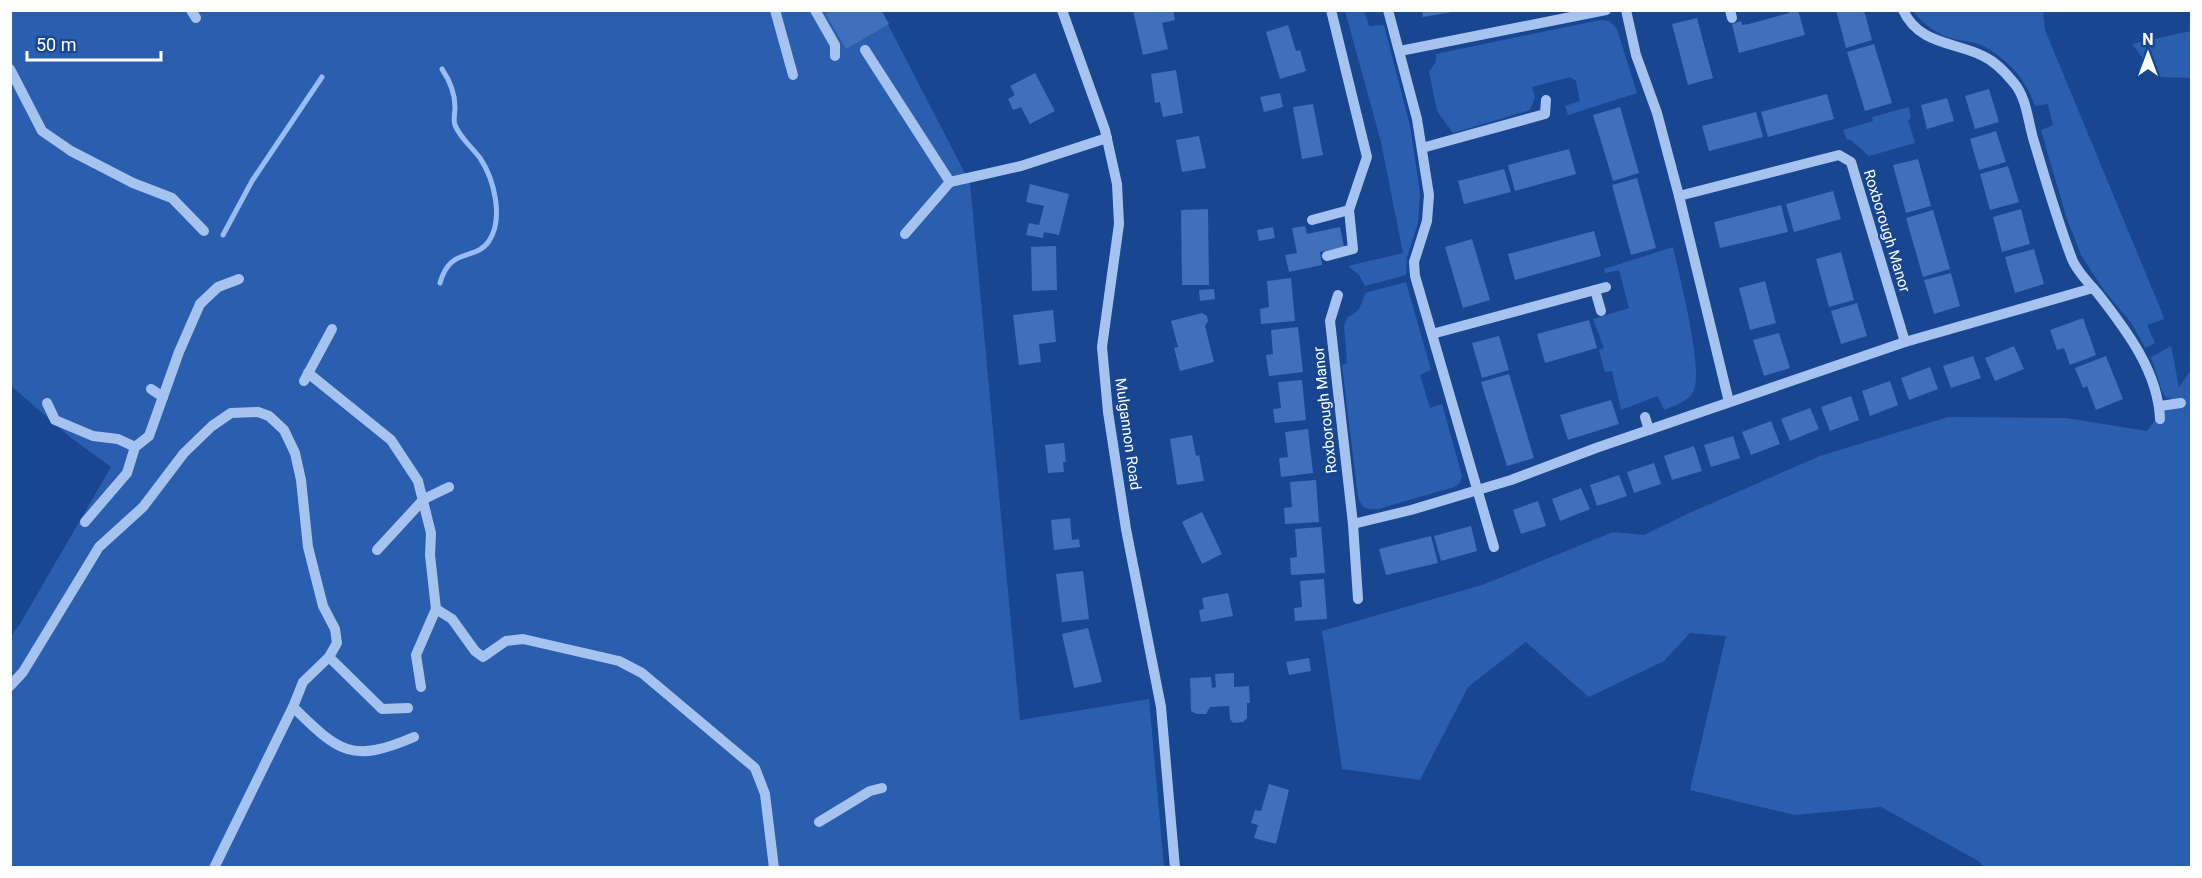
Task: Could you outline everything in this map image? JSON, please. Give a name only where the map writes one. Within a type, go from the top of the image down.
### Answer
[{"type":"street","points":[[776,10],[793,75]]},
{"type":"street","points":[[815,10],[835,45],[835,56]]},
{"type":"street","name":"Mulgannon Road","points":[[1062,10],[1107,138],[1117,184],[1119,224],[1102,347],[1108,412],[1126,529],[1161,707],[1174,867]]},
{"type":"street","points":[[1327,256],[1353,249],[1349,210],[1367,157],[1331,10]]},
{"type":"street","points":[[1388,10],[1417,119],[1429,195],[1427,221],[1414,262],[1415,276],[1432,334],[1442,388],[1478,490],[1494,547]]},
{"type":"street","points":[[1400,51],[1605,10]]},
{"type":"street","points":[[1626,10],[1636,55],[1668,141],[1679,196],[1730,402]]},
{"type":"street","points":[[1903,10],[1923,34],[1947,45],[1982,55],[1997,64],[2016,86],[2024,102],[2073,262],[2139,350],[2160,406],[2160,419]]},
{"type":"street","points":[[865,50],[951,182]]},
{"type":"street","points":[[10,69],[42,131],[71,151],[133,183],[172,198],[204,231]]},
{"type":"street","points":[[1422,148],[1545,114],[1546,100]]},
{"type":"street","points":[[905,234],[951,182],[1021,166],[1107,138]]},
{"type":"street","name":"Roxborough Manor","points":[[1679,196],[1839,155],[1851,162],[1905,342]]},
{"type":"street","points":[[1312,220],[1349,210]]},
{"type":"street","points":[[85,522],[127,473],[135,447],[149,436],[179,352],[200,304],[218,287],[239,279]]},
{"type":"street","points":[[1432,334],[1606,287]]},
{"type":"street","points":[[1353,524],[1511,480],[1905,342],[2093,288]]},
{"type":"street","points":[[1595,290],[1601,311]]},
{"type":"street","name":"Roxborough Manor","points":[[1338,295],[1330,321],[1353,524],[1358,600]]},
{"type":"street","points":[[332,329],[306,377],[391,440],[418,481],[424,499],[431,533],[430,555],[436,609],[416,656],[421,687]]},
{"type":"street","points":[[151,388],[163,398]]},
{"type":"street","points":[[47,403],[55,420],[93,436],[118,439],[135,447]]},
{"type":"street","points":[[2160,406],[2181,403]]},
{"type":"street","points":[[10,686],[23,672],[99,547],[143,507],[184,453],[212,426],[231,413],[258,412],[269,416],[284,430],[295,453],[301,480],[308,547],[323,606],[335,629],[337,643],[330,657],[303,682],[293,707],[214,867]]},
{"type":"street","points":[[1645,417],[1649,430]]},
{"type":"street","points":[[377,550],[424,499],[449,487]]},
{"type":"street","points":[[436,609],[452,619],[475,651],[483,657],[506,641],[523,639],[619,661],[642,673],[755,768],[765,794],[774,867]]},
{"type":"street","points":[[330,657],[382,709],[408,708]]},
{"type":"street","points":[[293,707],[320,733],[343,749],[364,752],[388,748],[414,737]]},
{"type":"street","points":[[819,822],[870,790],[882,788]]},
{"type":"shaded area","points":[[10,11],[881,11],[970,183],[1020,720],[1149,699],[1164,867],[11,867],[11,636],[111,467],[70,437],[11,386]]},
{"type":"shaded area","points":[[1345,11],[1364,11],[1369,26],[1384,25],[1410,126],[1420,193],[1418,223],[1407,257],[1406,275],[1365,286],[1359,275],[1348,266],[1403,253],[1381,142]]},
{"type":"shaded area","points":[[1913,11],[2043,11],[2045,30],[2163,315],[2164,319],[2147,325],[2155,343],[2145,348],[2132,324],[2103,289],[2081,255],[2066,216],[2041,130],[2053,125],[2048,104],[2035,106],[2021,78],[1999,56],[1978,44],[1939,33],[1922,21]]},
{"type":"shaded area","points":[[1600,20],[1610,21],[1617,29],[1637,93],[1568,115],[1565,106],[1580,101],[1576,81],[1570,77],[1532,87],[1535,97],[1530,110],[1453,133],[1437,111],[1429,71],[1436,62],[1436,54]]},
{"type":"shaded area","points":[[2191,31],[2191,78],[2157,77],[2132,44]]},
{"type":"shaded area","points":[[1909,107],[1911,119],[1908,120],[1915,143],[1869,156],[1851,140],[1847,140],[1843,130],[1873,121],[1872,117]]},
{"type":"shaded area","points":[[1673,247],[1693,342],[1696,378],[1694,390],[1685,400],[1664,410],[1658,396],[1621,410],[1612,371],[1605,372],[1599,350],[1604,348],[1593,319],[1629,308],[1619,270],[1605,273],[1604,269]]},
{"type":"shaded area","points":[[1406,282],[1431,370],[1420,375],[1430,408],[1442,404],[1462,476],[1460,483],[1454,487],[1378,509],[1370,509],[1361,504],[1358,497],[1342,365],[1347,363],[1344,326],[1348,317],[1360,307],[1365,293]]},
{"type":"shaded area","points":[[2171,346],[2179,387],[2191,370],[2191,867],[1983,867],[1980,862],[1881,807],[1795,815],[1690,790],[1726,636],[1690,633],[1664,661],[1589,697],[1526,642],[1468,687],[1420,780],[1342,769],[1322,631],[1482,585],[1613,532],[1644,535],[1820,456],[1948,417],[2066,418],[2147,431],[2171,398],[2166,398],[2162,391],[2151,357]]},
{"type":"building","points":[[833,10],[881,10],[889,24],[846,49],[826,14]]},
{"type":"building","points":[[1133,10],[1173,10],[1175,20],[1162,23],[1168,49],[1143,55]]},
{"type":"building","points":[[1422,10],[1452,10],[1452,12],[1423,17]]},
{"type":"building","points":[[1788,10],[1798,10],[1805,35],[1739,53],[1732,24],[1741,21],[1742,25],[1749,24],[1789,13]]},
{"type":"building","points":[[1836,10],[1864,10],[1872,40],[1846,48]]},
{"type":"building","points":[[1697,18],[1713,78],[1688,85],[1672,24]]},
{"type":"building","points":[[1288,25],[1296,51],[1300,50],[1306,71],[1280,79],[1266,32]]},
{"type":"building","points":[[1874,44],[1892,103],[1865,111],[1847,52]]},
{"type":"building","points":[[1176,70],[1183,113],[1163,117],[1160,102],[1155,103],[1151,74]]},
{"type":"building","points":[[1035,73],[1055,111],[1030,124],[1021,107],[1013,110],[1008,99],[1015,95],[1010,86]]},
{"type":"building","points":[[1989,89],[1999,122],[1975,129],[1965,96]]},
{"type":"building","points":[[1280,93],[1283,107],[1264,112],[1260,97]]},
{"type":"building","points":[[1827,94],[1834,119],[1768,137],[1761,112]]},
{"type":"building","points":[[1947,98],[1954,121],[1927,129],[1921,105]]},
{"type":"building","points":[[1313,104],[1323,155],[1302,159],[1293,107]]},
{"type":"building","points":[[1620,107],[1639,173],[1613,181],[1593,115]]},
{"type":"building","points":[[1756,112],[1763,137],[1709,151],[1702,126]]},
{"type":"building","points":[[1996,131],[2006,162],[1979,170],[1970,139]]},
{"type":"building","points":[[1199,136],[1206,168],[1182,172],[1176,140]]},
{"type":"building","points":[[1569,149],[1576,174],[1515,191],[1508,165]]},
{"type":"building","points":[[1918,159],[1931,206],[1906,213],[1893,165]]},
{"type":"building","points":[[2008,166],[2019,202],[1990,210],[1980,174]]},
{"type":"building","points":[[1504,169],[1511,192],[1464,204],[1458,181]]},
{"type":"building","points":[[1637,178],[1656,248],[1631,255],[1612,185]]},
{"type":"building","points":[[1030,184],[1069,194],[1059,235],[1044,232],[1043,238],[1026,235],[1029,223],[1039,225],[1044,206],[1026,202]]},
{"type":"building","points":[[1833,191],[1841,219],[1794,232],[1786,204]]},
{"type":"building","points":[[1781,205],[1788,232],[1720,248],[1714,222]]},
{"type":"building","points":[[1208,209],[1209,285],[1182,285],[1181,210]]},
{"type":"building","points":[[2021,209],[2030,244],[2002,252],[1993,217]]},
{"type":"building","points":[[1933,210],[1950,269],[1923,277],[1906,218]]},
{"type":"building","points":[[1305,226],[1307,234],[1340,227],[1344,247],[1320,252],[1322,265],[1289,272],[1285,255],[1297,253],[1292,228]]},
{"type":"building","points":[[1273,227],[1275,238],[1259,241],[1257,230]]},
{"type":"building","points":[[1594,231],[1601,256],[1515,280],[1508,254]]},
{"type":"building","points":[[1472,239],[1490,300],[1463,308],[1445,247]]},
{"type":"building","points":[[1056,246],[1057,290],[1032,291],[1031,247]]},
{"type":"building","points":[[2034,249],[2044,284],[2015,293],[2005,257]]},
{"type":"building","points":[[1841,252],[1854,300],[1829,307],[1816,259]]},
{"type":"building","points":[[1951,273],[1960,306],[1934,314],[1924,280]]},
{"type":"building","points":[[1291,278],[1295,321],[1261,324],[1260,309],[1269,307],[1267,281]]},
{"type":"building","points":[[1765,281],[1776,323],[1750,330],[1739,288]]},
{"type":"building","points":[[1214,289],[1215,299],[1200,301],[1199,290]]},
{"type":"building","points":[[1857,303],[1867,336],[1841,344],[1831,311]]},
{"type":"building","points":[[1053,310],[1056,342],[1039,344],[1041,362],[1019,365],[1013,315]]},
{"type":"building","points":[[1202,313],[1207,316],[1208,321],[1205,326],[1214,362],[1180,371],[1174,348],[1178,347],[1171,321]]},
{"type":"building","points":[[2083,318],[2096,355],[2070,365],[2064,348],[2057,350],[2050,330]]},
{"type":"building","points":[[1589,320],[1597,348],[1545,363],[1537,334]]},
{"type":"building","points":[[1298,327],[1303,372],[1269,376],[1266,355],[1273,354],[1271,330]]},
{"type":"building","points":[[1779,333],[1790,368],[1764,376],[1753,340]]},
{"type":"building","points":[[1499,336],[1509,370],[1482,378],[1472,343]]},
{"type":"building","points":[[2014,346],[2024,369],[1995,381],[1985,358]]},
{"type":"building","points":[[1973,356],[1981,378],[1951,388],[1943,366]]},
{"type":"building","points":[[2106,356],[2123,399],[2096,410],[2087,386],[2083,388],[2075,368]]},
{"type":"building","points":[[1930,367],[1938,389],[1909,400],[1901,378]]},
{"type":"building","points":[[1509,374],[1534,458],[1507,466],[1481,382]]},
{"type":"building","points":[[1302,380],[1306,420],[1275,423],[1273,409],[1281,408],[1278,382]]},
{"type":"building","points":[[1890,381],[1898,405],[1870,416],[1862,391]]},
{"type":"building","points":[[1851,396],[1859,420],[1830,431],[1821,407]]},
{"type":"building","points":[[1611,400],[1619,424],[1568,440],[1560,415]]},
{"type":"building","points":[[1810,408],[1819,429],[1790,441],[1781,419]]},
{"type":"building","points":[[1771,421],[1780,444],[1751,455],[1742,432]]},
{"type":"building","points":[[1308,429],[1313,473],[1281,477],[1279,458],[1288,457],[1285,432]]},
{"type":"building","points":[[1192,435],[1204,481],[1177,485],[1170,439]]},
{"type":"building","points":[[1733,436],[1740,458],[1711,467],[1704,445]]},
{"type":"building","points":[[1064,443],[1066,462],[1063,462],[1064,472],[1048,473],[1045,445]]},
{"type":"building","points":[[1694,446],[1702,471],[1672,480],[1664,456]]},
{"type":"building","points":[[1654,463],[1661,484],[1634,493],[1627,472]]},
{"type":"building","points":[[1619,475],[1627,496],[1597,506],[1590,485]]},
{"type":"building","points":[[1316,480],[1319,522],[1285,524],[1284,508],[1292,507],[1290,482]]},
{"type":"building","points":[[1581,488],[1590,509],[1560,521],[1552,499]]},
{"type":"building","points":[[1538,501],[1546,526],[1521,534],[1513,510]]},
{"type":"building","points":[[1202,512],[1222,554],[1202,564],[1182,522]]},
{"type":"building","points":[[1070,518],[1072,540],[1079,539],[1080,547],[1054,550],[1051,520]]},
{"type":"building","points":[[1471,526],[1477,551],[1441,561],[1434,536]]},
{"type":"building","points":[[1321,527],[1325,573],[1291,575],[1290,558],[1297,557],[1295,529]]},
{"type":"building","points":[[1431,536],[1438,563],[1386,575],[1379,549]]},
{"type":"building","points":[[1083,571],[1089,619],[1062,622],[1056,574]]},
{"type":"building","points":[[1324,579],[1327,619],[1295,621],[1294,608],[1302,607],[1300,581]]},
{"type":"building","points":[[1228,593],[1233,616],[1201,622],[1199,610],[1204,609],[1202,598]]},
{"type":"building","points":[[1088,628],[1102,682],[1074,688],[1062,634]]},
{"type":"building","points":[[1309,658],[1311,671],[1289,675],[1286,662]]},
{"type":"building","points":[[1234,673],[1234,687],[1249,686],[1250,703],[1247,703],[1247,718],[1243,722],[1233,723],[1230,719],[1229,706],[1210,707],[1206,714],[1191,711],[1190,678],[1211,677],[1212,688],[1216,687],[1215,674]]},
{"type":"building","points":[[1269,784],[1289,790],[1276,844],[1254,838],[1258,825],[1251,823],[1255,810],[1261,811]]},
{"type":"waterway","points":[[440,283],[444,271],[450,264],[456,259],[477,251],[489,241],[496,221],[493,187],[480,158],[455,125],[453,92],[442,69]]},
{"type":"waterway","points":[[223,235],[252,181],[322,77]]}]
